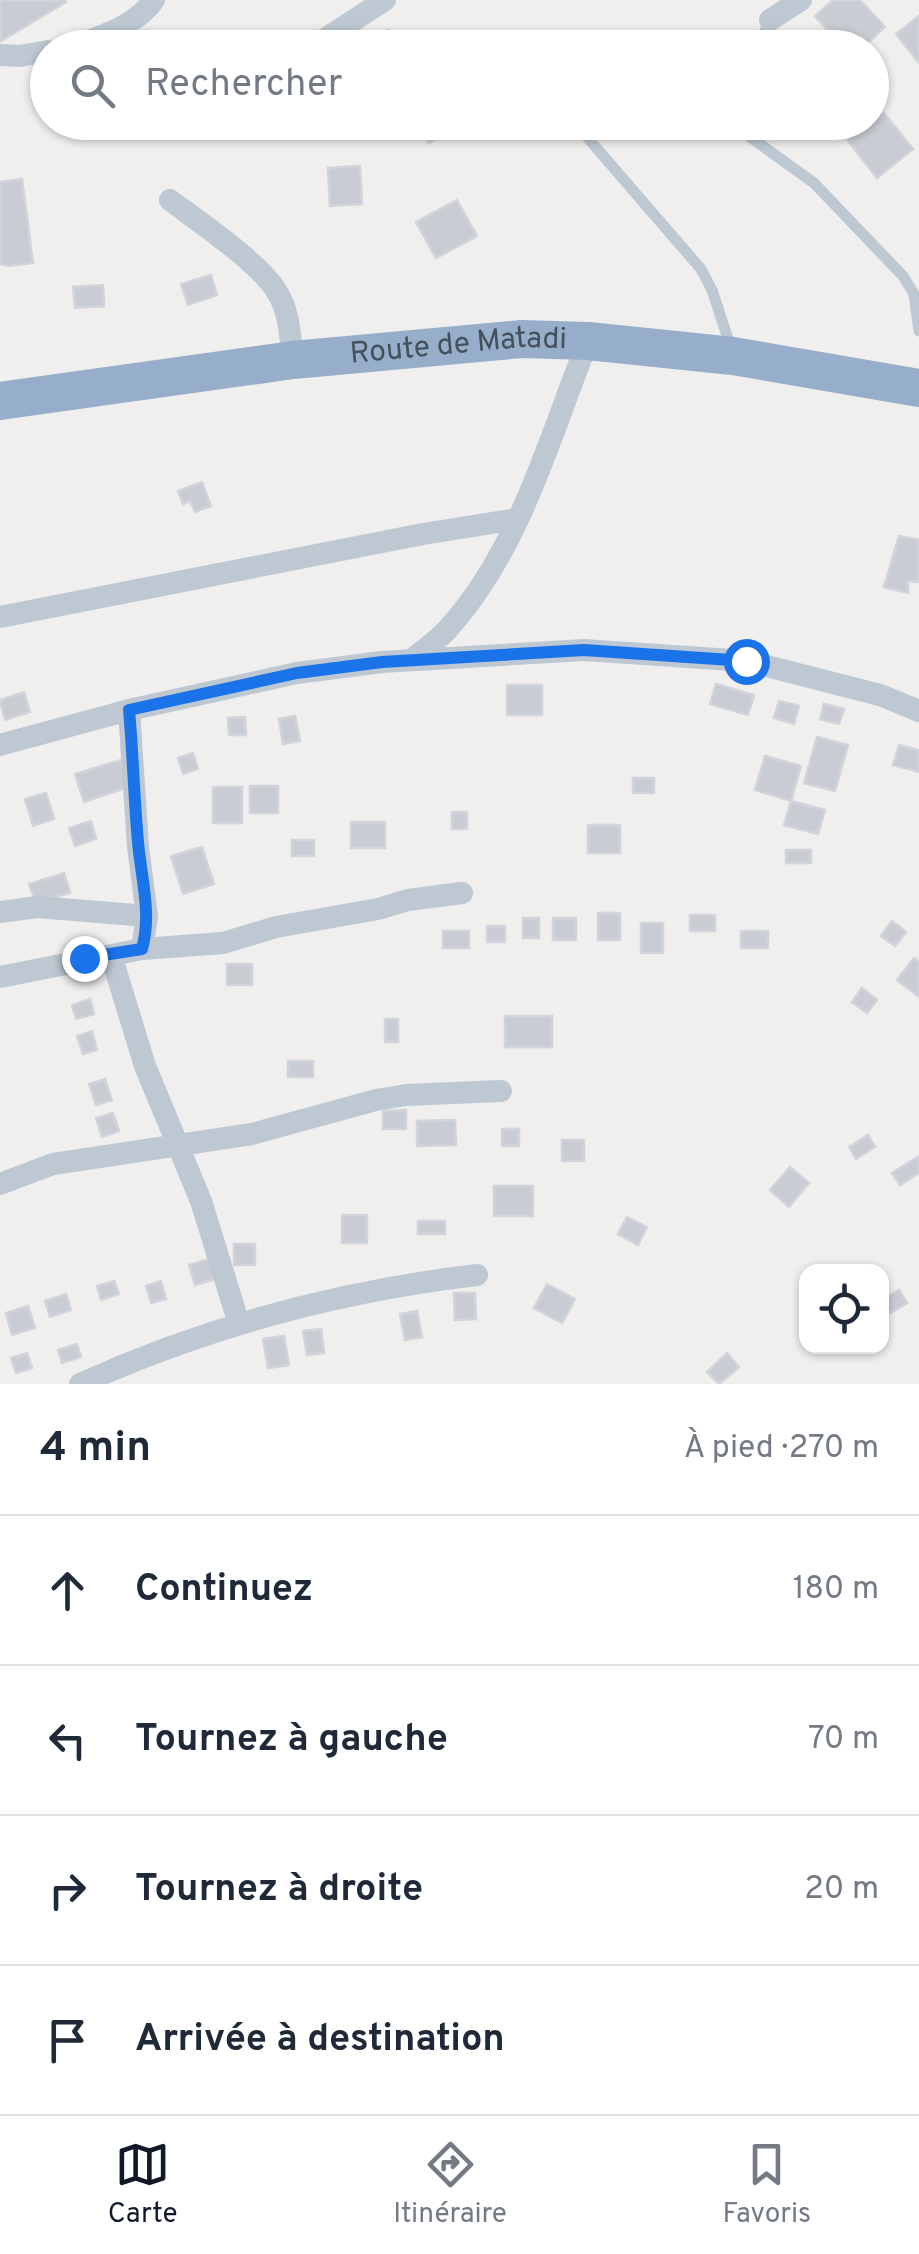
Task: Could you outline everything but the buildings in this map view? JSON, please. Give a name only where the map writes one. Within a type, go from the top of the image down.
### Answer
[{"type":"highway","name":"Route de Matadi","points":[[0,400],[293,360],[522,339],[588,340],[733,356],[919,388]]},
{"type":"street","points":[[114,30],[154,0]]},
{"type":"street","points":[[339,30],[385,0]]},
{"type":"street","points":[[770,20],[801,0]]},
{"type":"street","points":[[0,55],[30,55]]},
{"type":"street","points":[[170,200],[226,243],[276,289],[286,311],[293,360]]},
{"type":"street","points":[[412,660],[447,630],[518,520],[588,340]]},
{"type":"street","points":[[0,617],[353,547],[518,520]]},
{"type":"street","points":[[0,745],[129,710],[297,673],[412,660],[584,650],[746,661],[880,695],[919,711]]},
{"type":"street","points":[[129,710],[138,847],[148,916],[142,949]]},
{"type":"street","points":[[0,977],[142,949],[223,943],[276,926],[462,893]]},
{"type":"street","points":[[0,912],[37,907],[148,916]]},
{"type":"street","points":[[110,955],[145,1066],[200,1201],[238,1324]]},
{"type":"street","points":[[0,1184],[54,1164],[252,1134],[406,1094],[501,1091]]},
{"type":"street","points":[[80,1384],[132,1360],[318,1302],[477,1275]]},
{"type":"lane","points":[[766,30],[770,20]]},
{"type":"lane","points":[[590,140],[701,269],[712,290],[733,356]]},
{"type":"lane","points":[[755,140],[814,183],[904,276],[914,294],[919,331]]},
{"type":"route","points":[[84,958],[142,949],[146,935],[148,916],[138,847],[129,710],[297,673],[382,662],[584,650],[746,661]]}]
